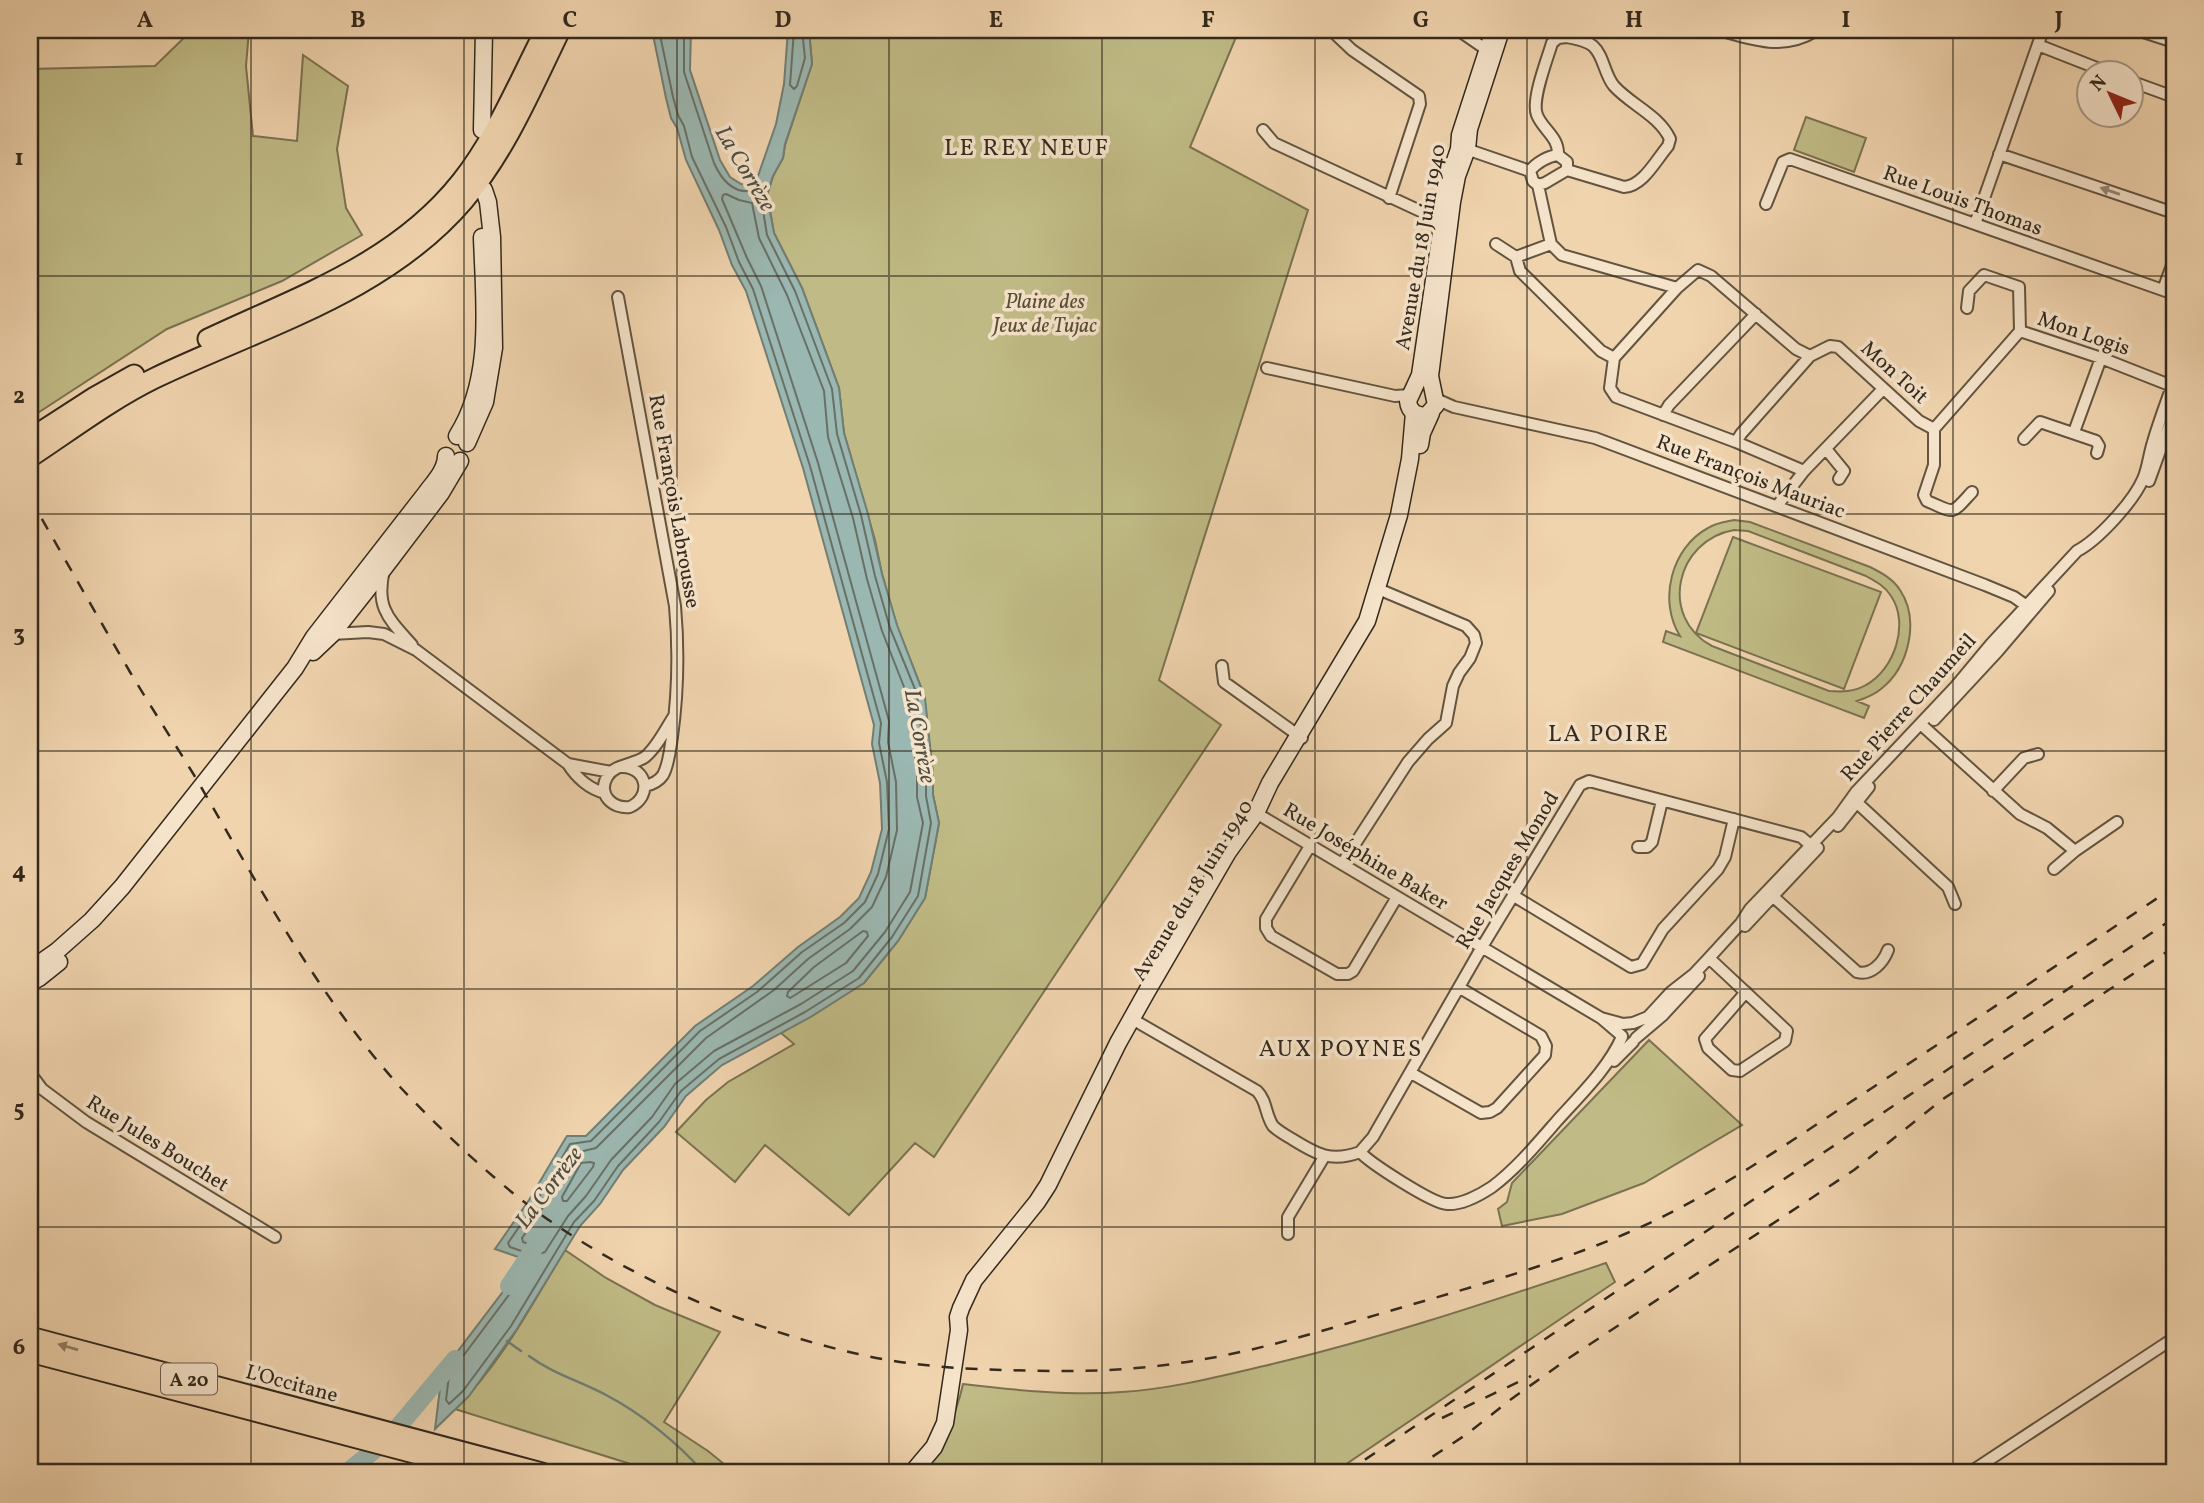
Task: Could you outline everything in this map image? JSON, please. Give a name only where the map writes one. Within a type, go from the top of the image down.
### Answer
[{"type":"highway","points":[[33,449],[95,397],[143,370],[324,287],[372,260],[410,233],[461,181],[496,127],[545,30]]},
{"type":"highway","points":[[33,449],[151,380],[334,298],[413,248],[442,222],[478,181],[512,126],[560,30]]},
{"type":"highway","name":"L'Occitane","points":[[30,1336],[340,1426]]},
{"type":"highway","name":"L'Occitane","points":[[30,1352],[436,1451],[542,1473]]},
{"type":"highway","name":"L'Occitane","points":[[436,1451],[490,1473]]},
{"type":"street","points":[[482,130],[484,30]]},
{"type":"street","points":[[1458,30],[1487,50]]},
{"type":"street","name":"Avenue du 18 Juin 1940","points":[[1463,150],[1460,135],[1494,30]]},
{"type":"street","name":"Avenue du 18 Juin 1940","points":[[1302,738],[1369,615],[1399,514],[1419,401],[1420,375],[1445,223],[1449,178],[1463,150],[1501,30]]},
{"type":"street","points":[[1719,30],[1766,42],[1784,43],[1803,38],[1817,30]]},
{"type":"street","points":[[1975,224],[2043,30]]},
{"type":"street","points":[[2137,30],[2174,42]]},
{"type":"street","points":[[1337,32],[1352,50],[1419,96],[1420,104],[1389,198]]},
{"type":"street","points":[[1538,185],[1567,170],[1632,187],[1668,146],[1670,139],[1665,128],[1616,88],[1609,79],[1598,51],[1590,43],[1567,37],[1558,38],[1552,43],[1535,112],[1551,134],[1558,148],[1558,155]]},
{"type":"street","points":[[2038,45],[2076,60]]},
{"type":"street","points":[[2144,86],[2174,97]]},
{"type":"street","points":[[1263,130],[1274,144],[1445,223]]},
{"type":"street","points":[[1463,150],[1530,171]]},
{"type":"street","points":[[1999,154],[2174,213]]},
{"type":"street","points":[[1530,171],[1534,165],[1552,155],[1558,155],[1567,162],[1567,170]]},
{"type":"street","name":"Rue Louis Thomas","points":[[1766,204],[1783,162],[1790,159],[2169,292]]},
{"type":"street","points":[[1530,171],[1533,181],[1538,185],[1551,244],[1562,255],[1677,289]]},
{"type":"street","points":[[484,190],[492,237],[494,348],[485,402],[462,440],[483,363],[480,202],[484,190]]},
{"type":"street","points":[[1496,244],[1516,257],[1520,271],[1601,351],[1614,358]]},
{"type":"street","points":[[1516,257],[1551,244]]},
{"type":"street","points":[[2169,292],[2174,260]]},
{"type":"street","points":[[1736,442],[1810,356],[1796,349],[1711,276],[1698,270],[1614,358],[1610,388],[1616,397],[1804,471]]},
{"type":"street","name":"Mon Logis","points":[[1967,308],[1969,291],[1983,275],[2019,287],[2020,331],[1981,375]]},
{"type":"street","name":"Rue François Labrousse","points":[[330,626],[359,633],[384,634],[416,650],[568,764],[574,773],[595,790],[604,793],[614,806],[630,807],[642,800],[645,786],[654,784],[663,775],[670,751],[675,714],[678,640],[675,606],[618,297]]},
{"type":"street","points":[[1663,415],[1669,405],[1756,314]]},
{"type":"street","name":"Mon Logis","points":[[2020,331],[2174,384]]},
{"type":"street","name":"Mon Toit","points":[[1810,356],[1829,346],[1838,347],[1919,421],[1934,429]]},
{"type":"street","points":[[2074,432],[2101,359]]},
{"type":"street","name":"Rue François Mauriac","points":[[1267,368],[1595,438],[1985,584],[2014,597],[2030,608]]},
{"type":"street","name":"Mon Toit","points":[[1972,492],[1951,511],[1927,501],[1924,495],[1934,465],[1934,429],[1981,375]]},
{"type":"street","name":"Rue Pierre Chaumeil","points":[[1628,1033],[1711,959],[1813,848],[1978,658],[2136,502],[2151,477],[2171,415],[2174,384]]},
{"type":"street","points":[[1777,506],[1804,471],[1884,389]]},
{"type":"street","name":"Avenue du 18 Juin 1940","points":[[945,1418],[959,1330],[958,1317],[966,1294],[987,1262],[1048,1185],[1118,1043],[1260,816],[1270,783],[1353,657],[1373,616],[1399,548],[1422,433],[1419,401]]},
{"type":"street","points":[[2024,439],[2040,422],[2096,441],[2099,446],[2097,453]]},
{"type":"street","points":[[330,626],[352,604],[446,463],[468,449],[462,440]]},
{"type":"street","points":[[1826,449],[1844,471],[1839,479]]},
{"type":"street","points":[[352,604],[367,599],[383,604],[382,561]]},
{"type":"street","points":[[30,992],[33,977],[99,927],[130,894],[162,851],[173,825],[382,561]]},
{"type":"street","points":[[1342,864],[1408,762],[1446,723],[1453,686],[1476,643],[1474,635],[1466,626],[1383,591]]},
{"type":"street","points":[[352,604],[359,633]]},
{"type":"street","name":"Rue François Labrousse","points":[[383,604],[386,616],[416,650]]},
{"type":"street","name":"Rue Pierre Chaumeil","points":[[1854,800],[1980,671],[2030,608]]},
{"type":"street","points":[[1222,666],[1224,682],[1302,738]]},
{"type":"street","points":[[604,793],[606,778],[611,772],[644,758],[675,714]]},
{"type":"street","points":[[1925,728],[2020,814],[2047,828],[2075,851]]},
{"type":"street","points":[[648,754],[670,751]]},
{"type":"street","points":[[1993,791],[2024,758],[2038,754]]},
{"type":"street","name":"Rue François Labrousse","points":[[568,764],[611,772]]},
{"type":"street","points":[[623,767],[629,767],[641,774],[645,786]]},
{"type":"street","name":"Rue Jacques Monod","points":[[1360,1152],[1373,1137],[1482,947],[1580,785],[1589,781],[1801,837],[1813,848]]},
{"type":"street","points":[[1854,800],[1948,887],[1955,904]]},
{"type":"street","points":[[1638,847],[1647,847],[1652,842],[1662,802]]},
{"type":"street","name":"Avenue du 18 Juin 1940","points":[[1134,1020],[1228,852],[1260,816]]},
{"type":"street","name":"Rue Joséphine Baker","points":[[1260,816],[1628,1033]]},
{"type":"street","points":[[1514,897],[1631,967],[1642,964],[1662,929],[1725,858],[1734,819]]},
{"type":"street","points":[[2054,869],[2117,822]]},
{"type":"street","points":[[1310,846],[1266,919],[1268,932],[1282,943],[1337,974],[1348,974],[1353,971],[1397,897]]},
{"type":"street","points":[[1770,894],[1857,972],[1871,972],[1888,950]]},
{"type":"street","points":[[1711,959],[1746,992],[1787,1031],[1785,1041],[1736,1072],[1708,1048],[1705,1039],[1746,992]]},
{"type":"street","points":[[1411,1073],[1481,1113],[1486,1113],[1497,1108],[1545,1055],[1546,1046],[1541,1036],[1460,988]]},
{"type":"street","points":[[1134,1020],[1256,1091],[1265,1100],[1270,1118],[1278,1130],[1324,1157],[1360,1152],[1377,1166],[1442,1204],[1458,1202],[1489,1189],[1512,1170],[1608,1064],[1628,1033]]},
{"type":"street","name":"Rue Jules Bouchet","points":[[30,1073],[42,1089],[86,1122],[275,1237]]},
{"type":"street","points":[[1288,1234],[1289,1217],[1324,1157]]},
{"type":"street","points":[[1969,1473],[2174,1338]]},
{"type":"street","points":[[904,1473],[945,1418]]},
{"type":"street","points":[[912,1473],[934,1447],[946,1423],[945,1418]]},
{"type":"street","points":[[1419,1473],[1436,1473]]},
{"type":"green space","points":[[192,30],[249,30],[246,66],[253,136],[297,141],[303,55],[348,86],[337,149],[346,208],[362,235],[282,281],[167,329],[30,418],[30,69],[155,66]]},
{"type":"green space","name":"Plaine des Jeux de Tujac","points":[[809,30],[1239,30],[1190,147],[1308,210],[1159,680],[1221,725],[934,1157],[915,1143],[849,1215],[765,1145],[735,1182],[676,1132],[706,1100],[728,1082],[794,1044],[781,1033],[864,983],[898,941],[925,898],[939,823],[933,795],[923,692],[897,626],[882,574],[844,433],[839,388],[802,288],[774,233],[767,195],[783,158],[812,64]]},
{"type":"green space","points":[[1806,117],[1866,138],[1854,172],[1794,150]]},
{"type":"green space","points":[[1734,520],[1750,522],[1870,567],[1891,579],[1900,590],[1909,615],[1910,629],[1905,656],[1891,680],[1876,693],[1857,701],[1869,706],[1864,718],[1663,642],[1666,631],[1680,636],[1673,622],[1669,592],[1677,562],[1685,548],[1711,526]],"holes":[[[1734,530],[1748,531],[1866,576],[1889,592],[1897,607],[1899,633],[1891,658],[1876,678],[1857,689],[1829,691],[1712,646],[1695,633],[1684,617],[1680,599],[1681,581],[1687,563],[1699,548],[1714,537]]]},
{"type":"green space","points":[[1733,537],[1881,592],[1844,689],[1696,633]]},
{"type":"green space","points":[[1649,1040],[1742,1125],[1644,1183],[1562,1214],[1502,1226],[1498,1209],[1507,1202],[1512,1183]]},
{"type":"green space","points":[[565,1250],[606,1278],[655,1305],[720,1332],[664,1422],[708,1451],[735,1473],[653,1473],[455,1409],[501,1353]]},
{"type":"green space","points":[[1606,1263],[1615,1282],[1333,1473],[919,1473],[946,1431],[963,1384],[1063,1393],[1103,1393],[1176,1385],[1350,1344],[1436,1319]]},
{"type":"water","points":[[652,30],[691,30],[690,70],[720,160],[730,177],[741,184],[752,185],[758,176],[776,124],[784,84],[788,30],[809,30],[812,64],[785,144],[783,158],[767,195],[774,233],[802,288],[839,388],[844,433],[882,574],[897,625],[925,698],[933,795],[939,823],[925,898],[898,941],[864,983],[809,1018],[722,1065],[686,1096],[664,1127],[623,1170],[600,1204],[580,1226],[517,1329],[469,1396],[435,1429],[442,1372],[527,1260],[495,1249],[529,1200],[567,1136],[586,1136],[695,1026],[753,986],[798,947],[840,917],[859,898],[871,872],[882,829],[880,783],[872,744],[874,725],[803,468],[746,291],[686,160],[677,128],[671,118]]},
{"type":"waterway","name":"La Corrèze","points":[[509,1286],[540,1239]]},
{"type":"waterway","points":[[507,1341],[521,1351]]},
{"type":"waterway","points":[[529,1356],[633,1411],[671,1440],[704,1473]]},
{"type":"waterway","name":"La Corrèze","points":[[346,1473],[388,1439],[455,1359]]},
{"type":"railway","points":[[30,498],[130,672],[290,937],[342,1015],[414,1102],[473,1159],[519,1198],[595,1250],[680,1294],[725,1313],[814,1343],[876,1358],[950,1367],[1048,1371],[1114,1370],[1207,1359],[1291,1340],[1561,1259],[1654,1221],[1738,1175],[2174,887]]},
{"type":"railway","points":[[1345,1473],[2174,918]]},
{"type":"railway","points":[[1415,1473],[1432,1457],[1569,1358],[1854,1170],[1943,1099],[2174,947]]},
{"type":"railway","points":[[1442,1418],[1531,1376]]},
{"type":"district","name":"LE REY NEUF","points":[[1027,147]]},
{"type":"district","name":"LA POIRE","points":[[1609,733]]},
{"type":"district","name":"AUX POYNES","points":[[1341,1048]]}]
